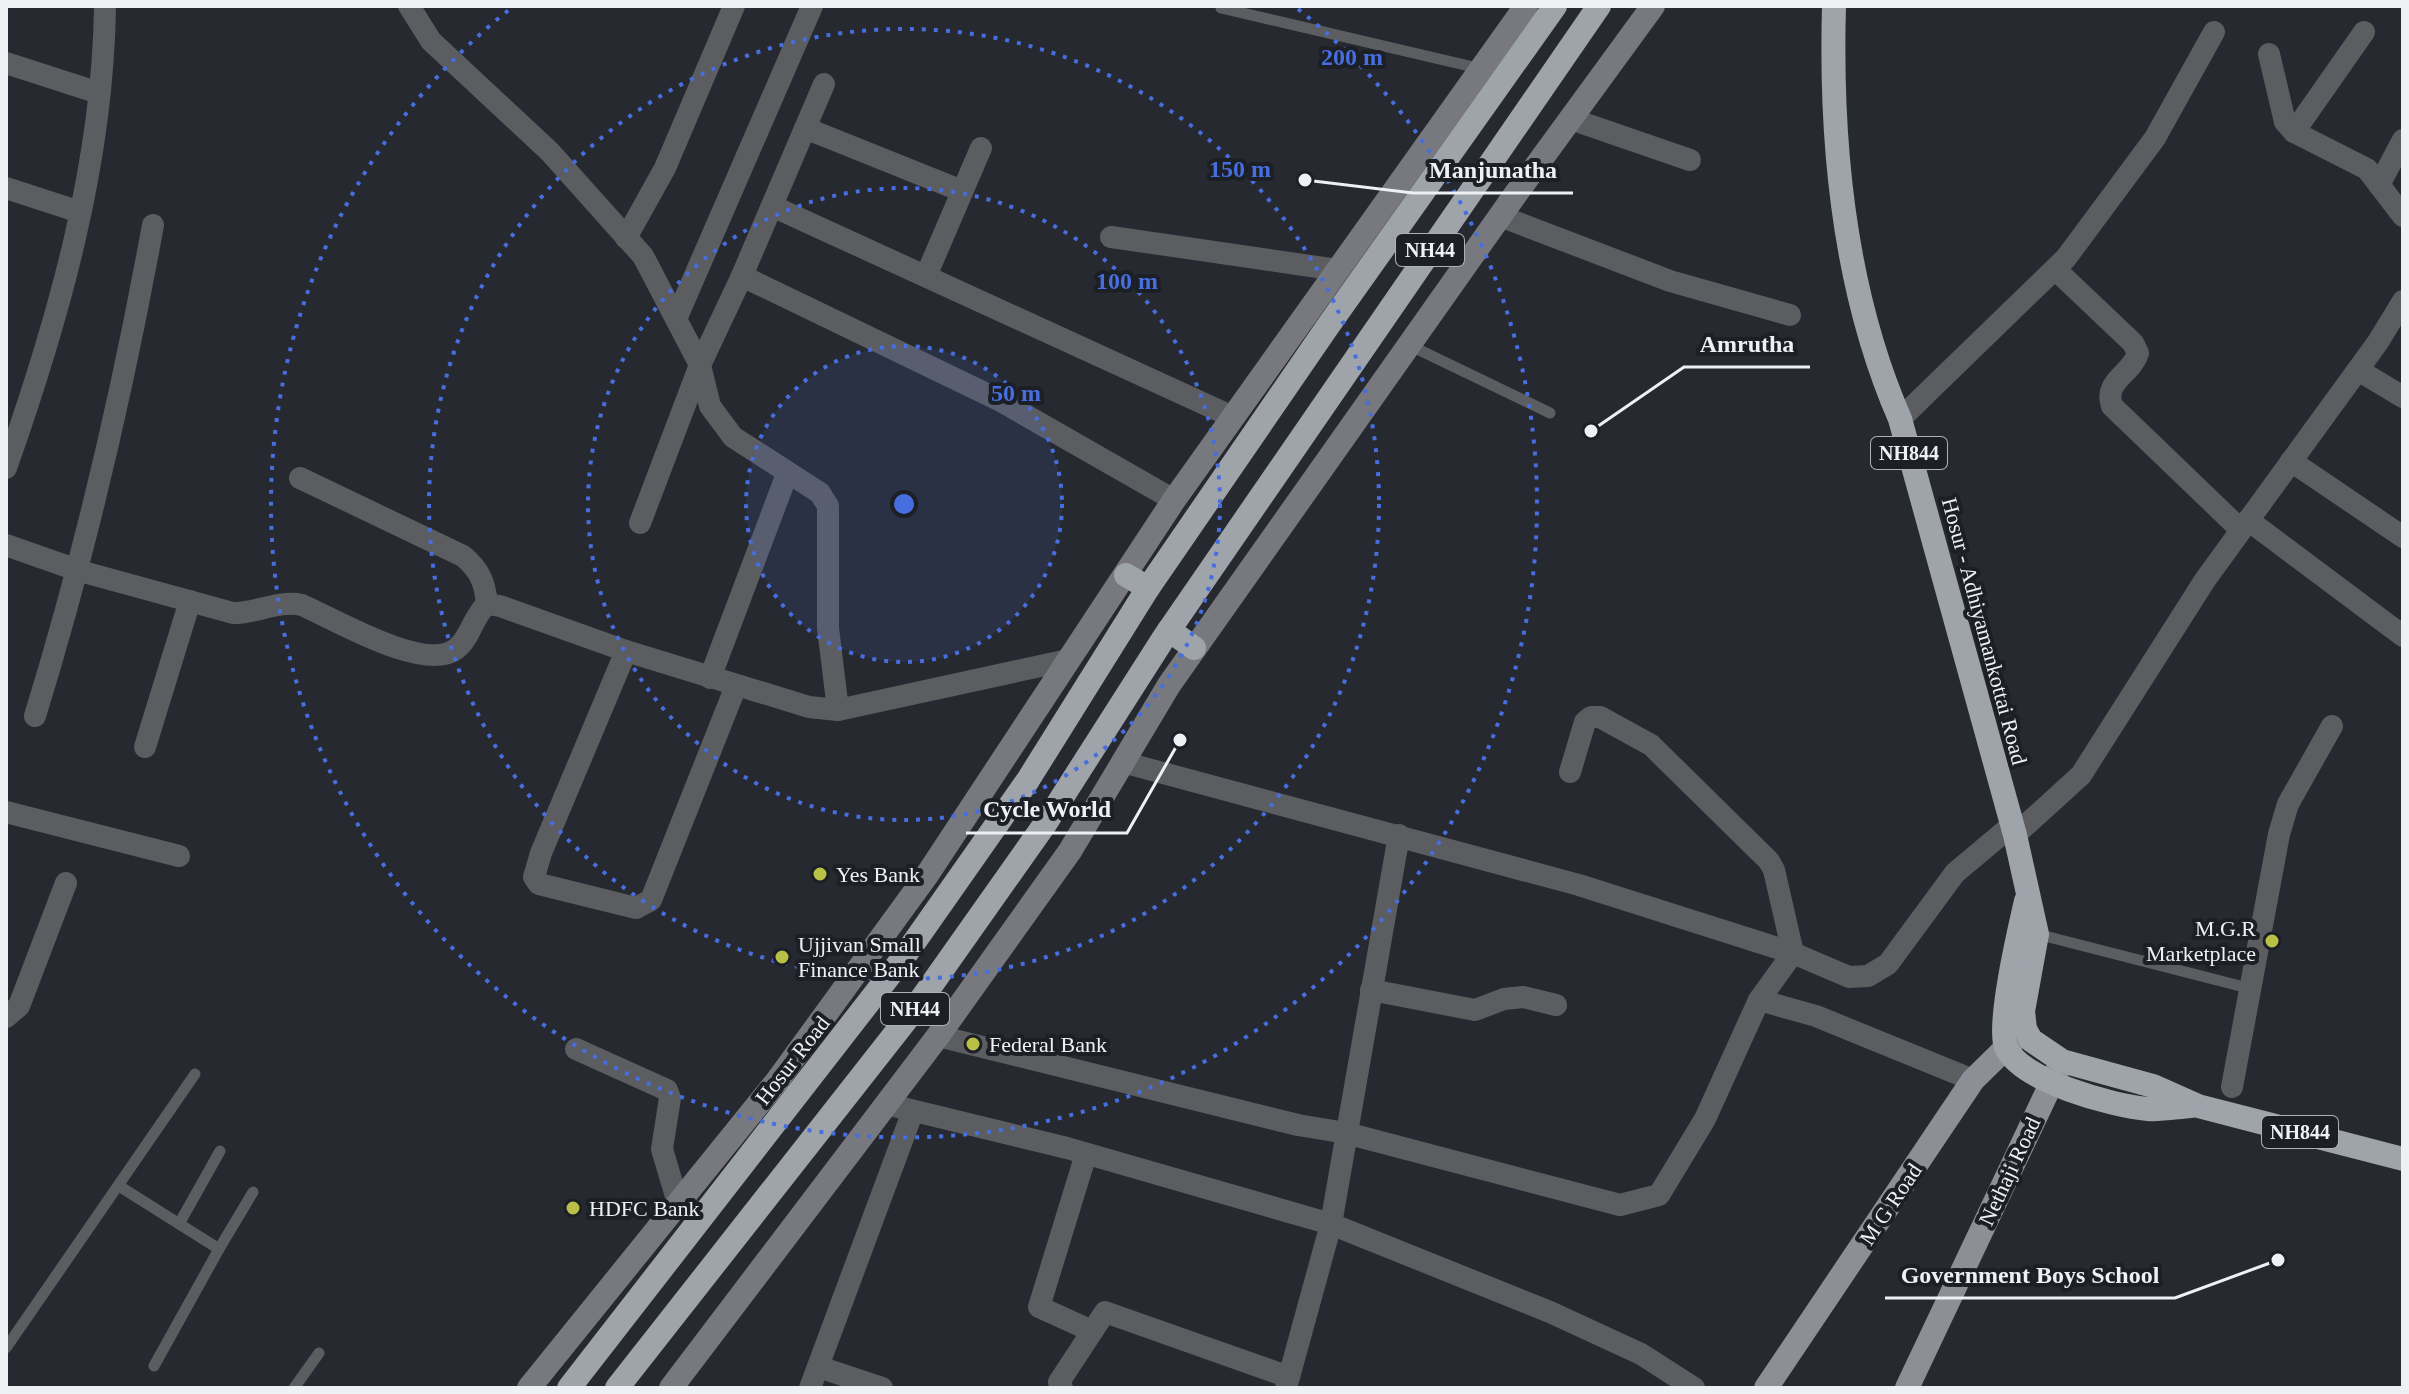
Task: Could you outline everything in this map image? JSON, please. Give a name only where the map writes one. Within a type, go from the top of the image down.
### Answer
[{"type":"highway","name":"NH44","points":[[1147,590],[1328,326],[1555,6]]},
{"type":"highway","name":"NH44","points":[[617,1388],[913,1011],[1045,824],[1167,633],[1599,6]]},
{"type":"highway","name":"Hosur - Adhiyamankottai Road","points":[[1834,6],[1832,93],[1857,299],[1876,365],[1900,419],[2013,831],[2037,934],[2023,1011],[2025,1029]]},
{"type":"highway","points":[[1126,575],[1147,590]]},
{"type":"highway","name":"Hosur Road","points":[[569,1388],[903,958],[1028,780],[1147,590]]},
{"type":"highway","points":[[1167,633],[1194,648]]},
{"type":"highway","name":"Hosur - Adhiyamankottai Road","points":[[2005,1046],[2005,1019],[2027,895]]},
{"type":"highway","name":"NH844","points":[[2025,1029],[2031,1040],[2062,1061],[2153,1086],[2198,1106],[2403,1159]]},
{"type":"highway","name":"NH844","points":[[2005,1046],[2021,1066],[2050,1085],[2147,1109],[2198,1106]]},
{"type":"main road","name":"M G Road","points":[[1766,1388],[1973,1080],[2025,1029]]},
{"type":"main road","name":"Nethaji Road","points":[[1907,1388],[2062,1061]]},
{"type":"street","points":[[6,468],[48,349],[80,212],[99,93],[105,6]]},
{"type":"street","points":[[626,238],[665,168],[734,6]]},
{"type":"street","points":[[676,319],[812,6]]},
{"type":"street","points":[[529,1388],[777,1081],[927,875],[1174,500],[1526,6]]},
{"type":"street","points":[[671,1388],[938,1036],[1070,851],[1194,648],[1653,6]]},
{"type":"street","points":[[417,10],[431,41],[550,152],[643,256],[700,365],[710,406],[733,437],[820,493],[828,506],[828,628],[838,710]]},
{"type":"street","points":[[1900,419],[2055,269],[2155,138],[2214,32]]},
{"type":"street","points":[[2294,132],[2364,32]]},
{"type":"street","points":[[2269,54],[2285,122],[2294,132],[2367,169],[2403,216]]},
{"type":"street","points":[[6,63],[99,93]]},
{"type":"street","points":[[640,523],[700,365],[824,84]]},
{"type":"street","points":[[1571,119],[1690,160]]},
{"type":"street","points":[[805,128],[962,191]]},
{"type":"street","points":[[2379,185],[2403,140]]},
{"type":"street","points":[[926,276],[981,148]]},
{"type":"street","points":[[6,188],[80,212]]},
{"type":"street","points":[[772,206],[1233,417]]},
{"type":"street","points":[[1500,216],[1670,281],[1790,315]]},
{"type":"street","points":[[35,716],[80,571],[124,387],[153,225]]},
{"type":"street","points":[[1111,237],[1338,270]]},
{"type":"street","points":[[2055,269],[2133,343],[2138,353],[2135,361],[2111,386],[2108,397],[2112,406],[2245,525],[2403,636]]},
{"type":"street","points":[[741,278],[999,400],[1174,500]]},
{"type":"street","points":[[1122,762],[1579,885],[1793,953],[1849,977],[1868,976],[1888,964],[1955,873],[2013,831],[2081,775],[2171,631],[2358,370],[2403,301]]},
{"type":"street","points":[[2358,370],[2403,397]]},
{"type":"street","points":[[2291,461],[2403,537]]},
{"type":"street","points":[[710,678],[787,474]]},
{"type":"street","points":[[300,478],[463,556],[475,565],[485,584],[487,604]]},
{"type":"street","points":[[6,545],[80,571],[233,613],[247,613],[285,601],[302,605],[414,655],[442,657],[459,648],[480,610],[487,604]]},
{"type":"street","points":[[145,747],[190,601]]},
{"type":"street","points":[[487,604],[736,686],[809,707],[838,710],[1068,660]]},
{"type":"street","points":[[626,651],[541,853],[534,877],[539,884],[636,908],[651,900],[736,686]]},
{"type":"street","points":[[938,1036],[1298,1125],[1346,1133],[1620,1205],[1659,1195],[1705,1119],[1759,1000],[1793,953],[1774,870],[1769,861],[1651,745],[1600,717],[1591,717],[1585,722],[1570,772]]},
{"type":"street","points":[[2232,1087],[2253,989],[2279,834],[2288,804],[2332,726]]},
{"type":"street","points":[[6,812],[179,856]]},
{"type":"street","points":[[1062,1388],[1059,1382],[1105,1312],[1288,1382],[1331,1224],[1399,835]]},
{"type":"street","points":[[6,1017],[19,1006],[66,883]]},
{"type":"street","points":[[1371,990],[1475,1010],[1504,999],[1523,997],[1556,1005]]},
{"type":"street","points":[[1759,1000],[1816,1016],[1973,1080]]},
{"type":"street","points":[[576,1049],[667,1090],[670,1098],[662,1149],[678,1203]]},
{"type":"street","points":[[886,1104],[1086,1154],[1331,1224],[1576,1324],[1641,1354],[1694,1388]]},
{"type":"street","points":[[810,1388],[913,1111]]},
{"type":"street","points":[[1086,1154],[1039,1307],[1092,1331]]},
{"type":"street","points":[[819,1367],[882,1388]]},
{"type":"lane","points":[[1221,8],[1482,69]]},
{"type":"lane","points":[[1408,345],[1550,413]]},
{"type":"lane","points":[[2037,934],[2253,989]]},
{"type":"lane","points":[[6,1348],[195,1074]]},
{"type":"lane","points":[[179,1224],[220,1151]]},
{"type":"lane","points":[[119,1186],[219,1249]]},
{"type":"lane","points":[[154,1366],[253,1192]]},
{"type":"lane","points":[[294,1388],[319,1353]]},
{"type":"place","name":"Manjunatha","points":[[1305,180]]},
{"type":"place","name":"Amrutha","points":[[1591,431]]},
{"type":"place","name":"Cycle World","points":[[1180,740]]},
{"type":"place","name":"Yes Bank","points":[[820,874]]},
{"type":"place","name":"M.G.R Marketplace","points":[[2272,941]]},
{"type":"place","name":"Ujjivan Small Finance Bank","points":[[782,957]]},
{"type":"place","name":"Federal Bank","points":[[973,1044]]},
{"type":"place","name":"HDFC Bank","points":[[573,1208]]},
{"type":"place","name":"Government Boys School","points":[[2278,1260]]}]
